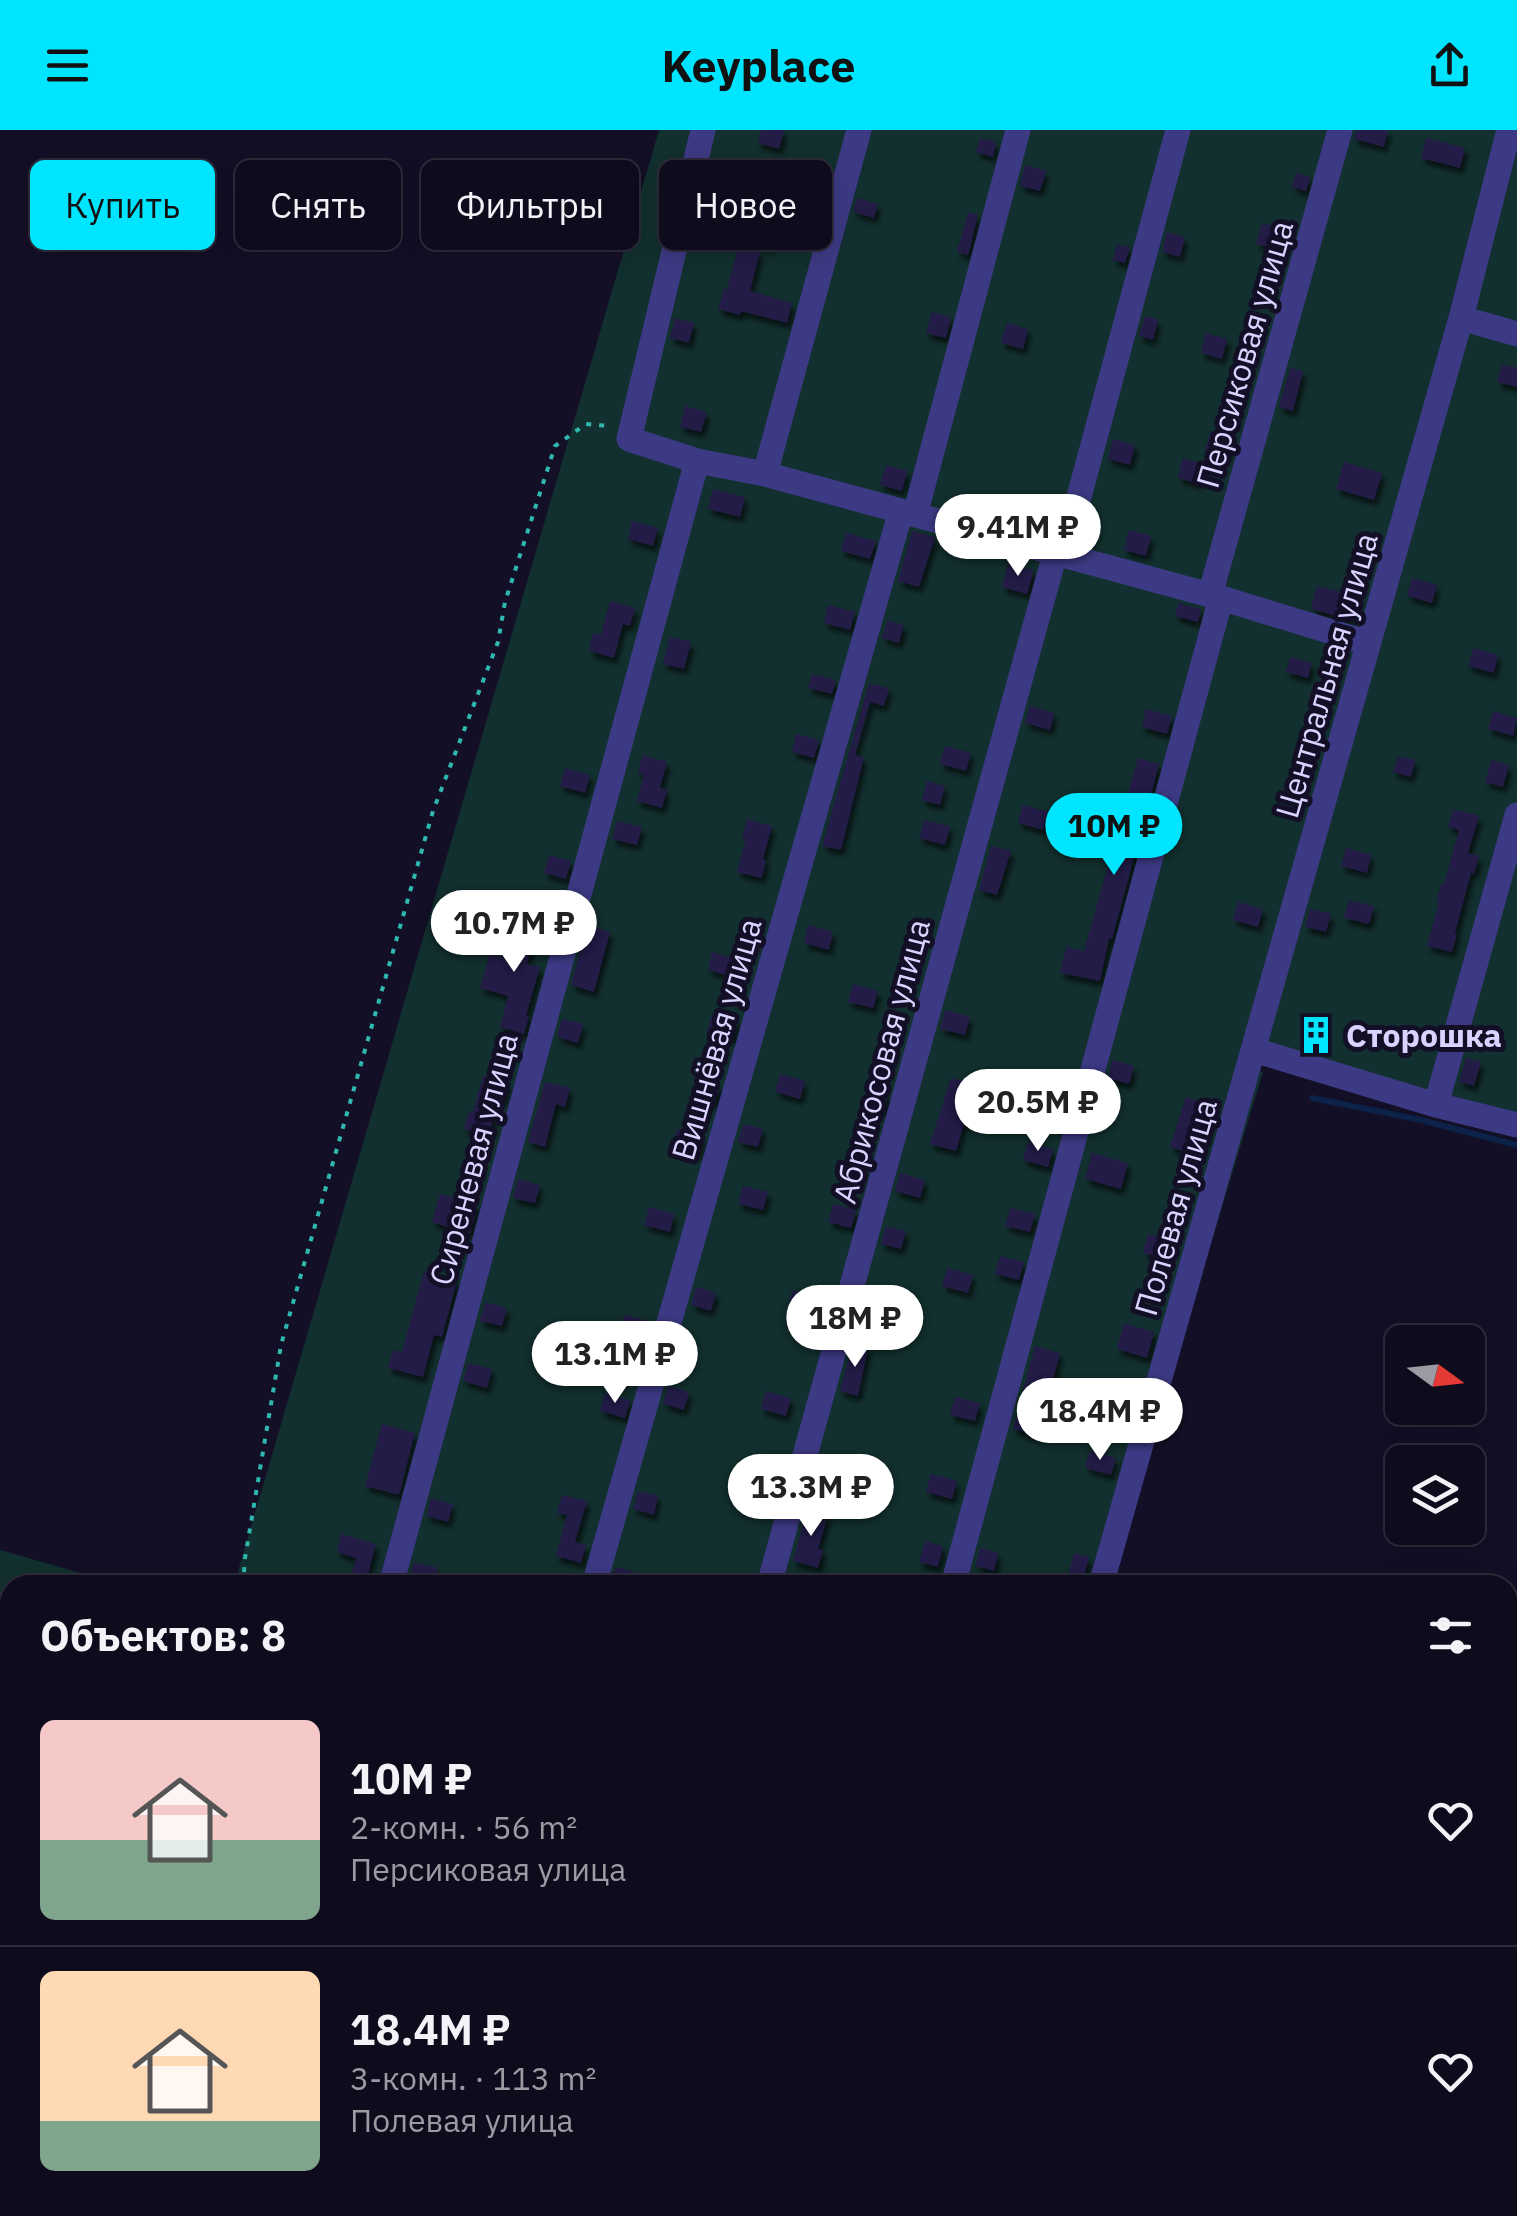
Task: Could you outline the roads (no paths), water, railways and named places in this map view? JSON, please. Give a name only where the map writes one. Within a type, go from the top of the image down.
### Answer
[{"type":"street","points":[[703,130],[629,439],[1215,597],[1368,643]]},
{"type":"street","points":[[765,474],[859,130]]},
{"type":"street","name":"Вишнёвая улица","points":[[597,1575],[1018,130]]},
{"type":"street","name":"Абрикосовая улица","points":[[773,1575],[1178,130]]},
{"type":"street","name":"Персиковая улица","points":[[956,1575],[1340,130]]},
{"type":"street","name":"Центральная улица","points":[[1245,1078],[1461,318],[1509,130]]},
{"type":"street","points":[[1461,318],[1517,334]]},
{"type":"street","name":"Сиреневая улица","points":[[393,1575],[697,460]]},
{"type":"street","points":[[1436,1105],[1517,814]]},
{"type":"street","points":[[1254,1050],[1517,1126]]},
{"type":"street","name":"Полевая улица","points":[[1104,1575],[1245,1078]]},
{"type":"waterway","points":[[1312,1098],[1517,1145]]},
{"type":"place","name":"Сторошка","points":[[1316,1035]]}]
